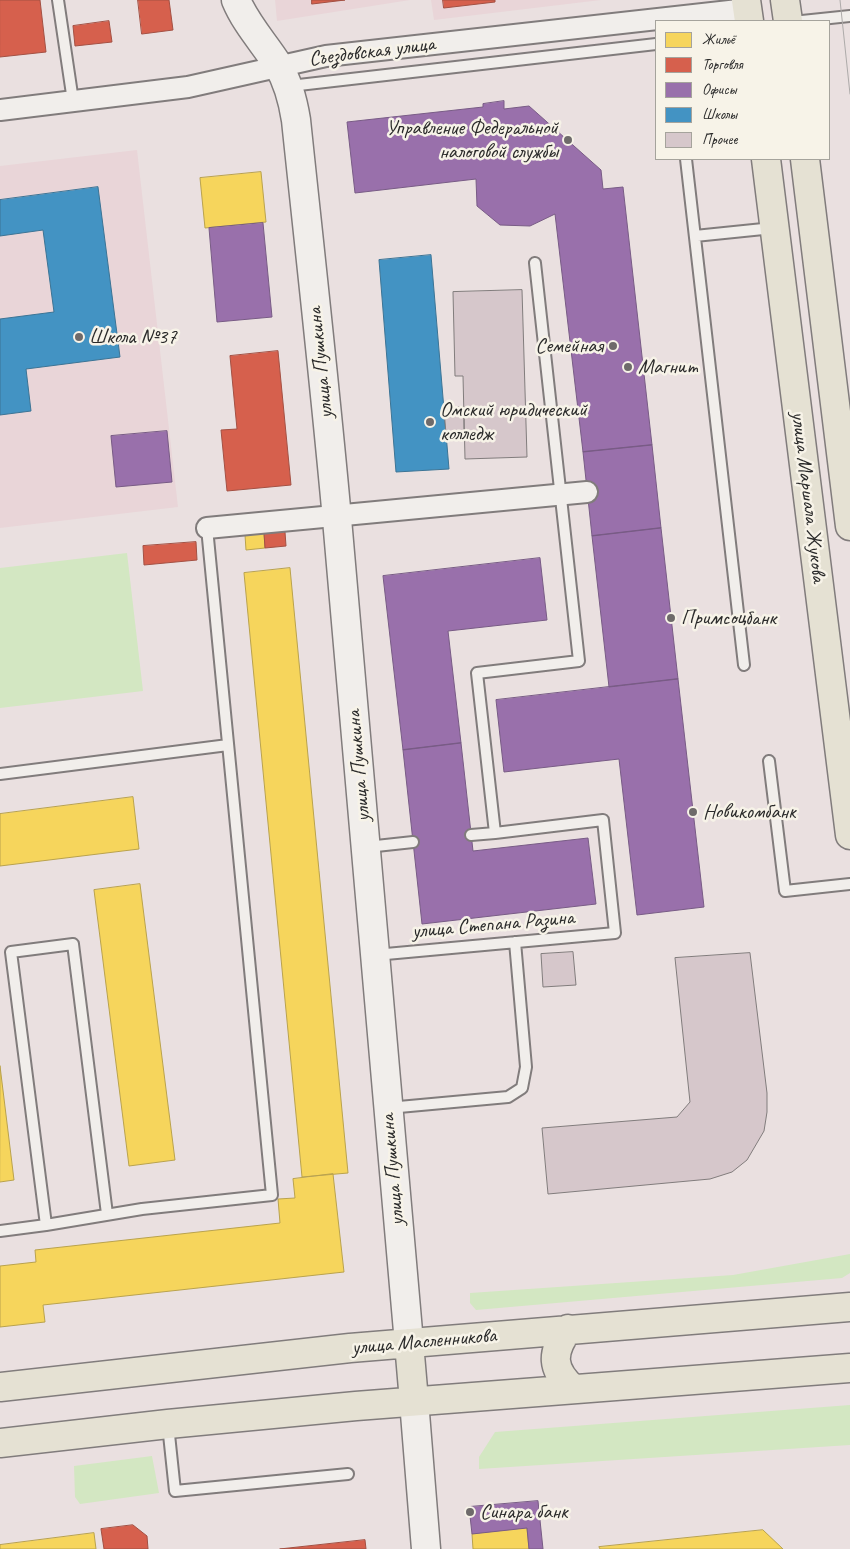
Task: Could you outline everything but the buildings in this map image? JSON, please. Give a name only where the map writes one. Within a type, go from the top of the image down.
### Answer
[{"type":"main road","points":[[785,0],[788,20]]},
{"type":"main road","name":"улица Маршала Жукова","points":[[766,160],[850,835]]},
{"type":"main road","name":"улица Маршала Жукова","points":[[805,160],[850,526]]},
{"type":"main road","name":"улица Масленникова","points":[[0,1388],[331,1350],[850,1307]]},
{"type":"main road","points":[[568,1329],[557,1348],[555,1361],[560,1374],[573,1389]]},
{"type":"main road","name":"улица Пушкина","points":[[409,1343],[414,1402]]},
{"type":"main road","points":[[0,1443],[168,1424],[414,1402],[850,1368]]},
{"type":"street","name":"улица Пушкина","points":[[236,0],[240,10],[283,76],[296,120],[337,516],[409,1343]]},
{"type":"street","name":"Съездовская улица","points":[[655,20],[747,10]]},
{"type":"street","name":"Съездовская улица","points":[[0,110],[283,76],[326,56],[655,20]]},
{"type":"street","points":[[207,528],[587,492]]},
{"type":"street","name":"улица Пушкина","points":[[414,1402],[426,1549]]},
{"type":"lane","points":[[58,0],[73,101]]},
{"type":"lane","points":[[812,20],[850,16]]},
{"type":"lane","points":[[283,76],[655,44]]},
{"type":"lane","points":[[686,160],[744,665]]},
{"type":"lane","points":[[694,236],[774,228]]},
{"type":"lane","points":[[471,835],[495,833],[477,673],[579,662],[535,263]]},
{"type":"lane","points":[[0,1231],[46,1226],[142,1208],[272,1195],[207,528]]},
{"type":"lane","points":[[0,774],[228,745]]},
{"type":"lane","points":[[769,761],[785,891],[850,884]]},
{"type":"lane","name":"улица Степана Разина","points":[[374,955],[615,933],[602,820],[495,833]]},
{"type":"lane","points":[[367,847],[413,842]]},
{"type":"lane","points":[[388,1108],[508,1097],[522,1088],[526,1067],[515,942]]},
{"type":"lane","points":[[46,1226],[12,952],[73,944],[107,1214]]},
{"type":"lane","points":[[168,1424],[175,1491],[348,1474]]},
{"type":"shaded area","points":[[275,0],[410,0],[277,21]]},
{"type":"shaded area","points":[[431,0],[601,0],[434,20]]},
{"type":"shaded area","name":"Школа №37","points":[[137,150],[178,507],[0,528],[0,166]]},
{"type":"green space","points":[[127,553],[143,691],[0,708],[0,568]]},
{"type":"green space","points":[[850,1254],[850,1273],[842,1278],[476,1310],[470,1303],[470,1293],[733,1275]]},
{"type":"green space","points":[[850,1405],[850,1445],[479,1469],[479,1457],[495,1432]]},
{"type":"green space","points":[[152,1456],[159,1493],[80,1504],[75,1497],[74,1466]]},
{"type":"tram line","points":[[840,0],[850,94]]},
{"type":"place","name":"Управление Федеральной налоговой службы","points":[[568,140]]},
{"type":"place","name":"Школа №37","points":[[79,337]]},
{"type":"place","name":"Семейная","points":[[613,346]]},
{"type":"place","name":"Магнит","points":[[628,367]]},
{"type":"place","name":"Омский юридический колледж","points":[[430,422]]},
{"type":"place","name":"Примсоцбанк","points":[[671,618]]},
{"type":"place","name":"Новикомбанк","points":[[693,812]]},
{"type":"place","name":"Синара банк","points":[[470,1512]]}]
